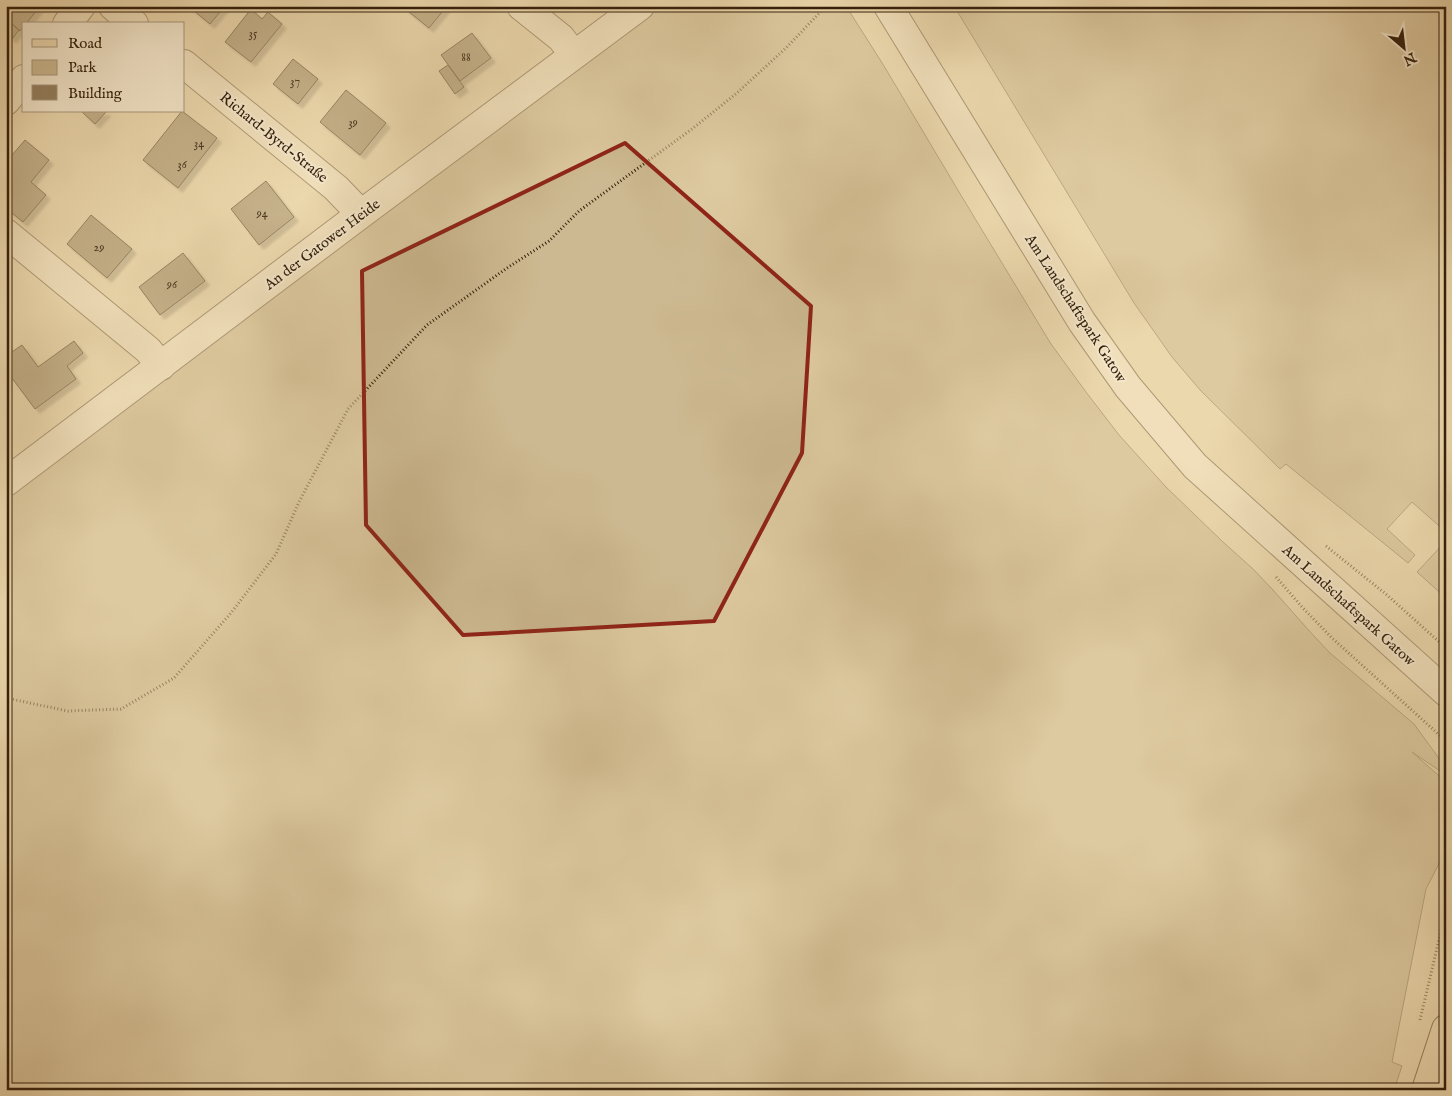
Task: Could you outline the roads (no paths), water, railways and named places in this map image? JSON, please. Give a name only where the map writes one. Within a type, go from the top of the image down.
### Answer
[{"type":"main road","points":[[1426,1090],[1446,1029]]},
{"type":"street","points":[[69,22],[81,6]]},
{"type":"street","points":[[113,6],[132,22]]},
{"type":"street","points":[[521,6],[561,38],[574,56]]},
{"type":"street","name":"An der Gatower Heide","points":[[6,482],[640,6]]},
{"type":"street","name":"Am Landschaftspark Gatow","points":[[888,6],[1082,322],[1128,387],[1195,466],[1446,692]]},
{"type":"street","name":"Richard-Byrd-Straße","points":[[185,65],[336,188],[361,214]]},
{"type":"street","points":[[6,100],[22,80]]},
{"type":"street","points":[[6,233],[148,350],[161,366]]}]
